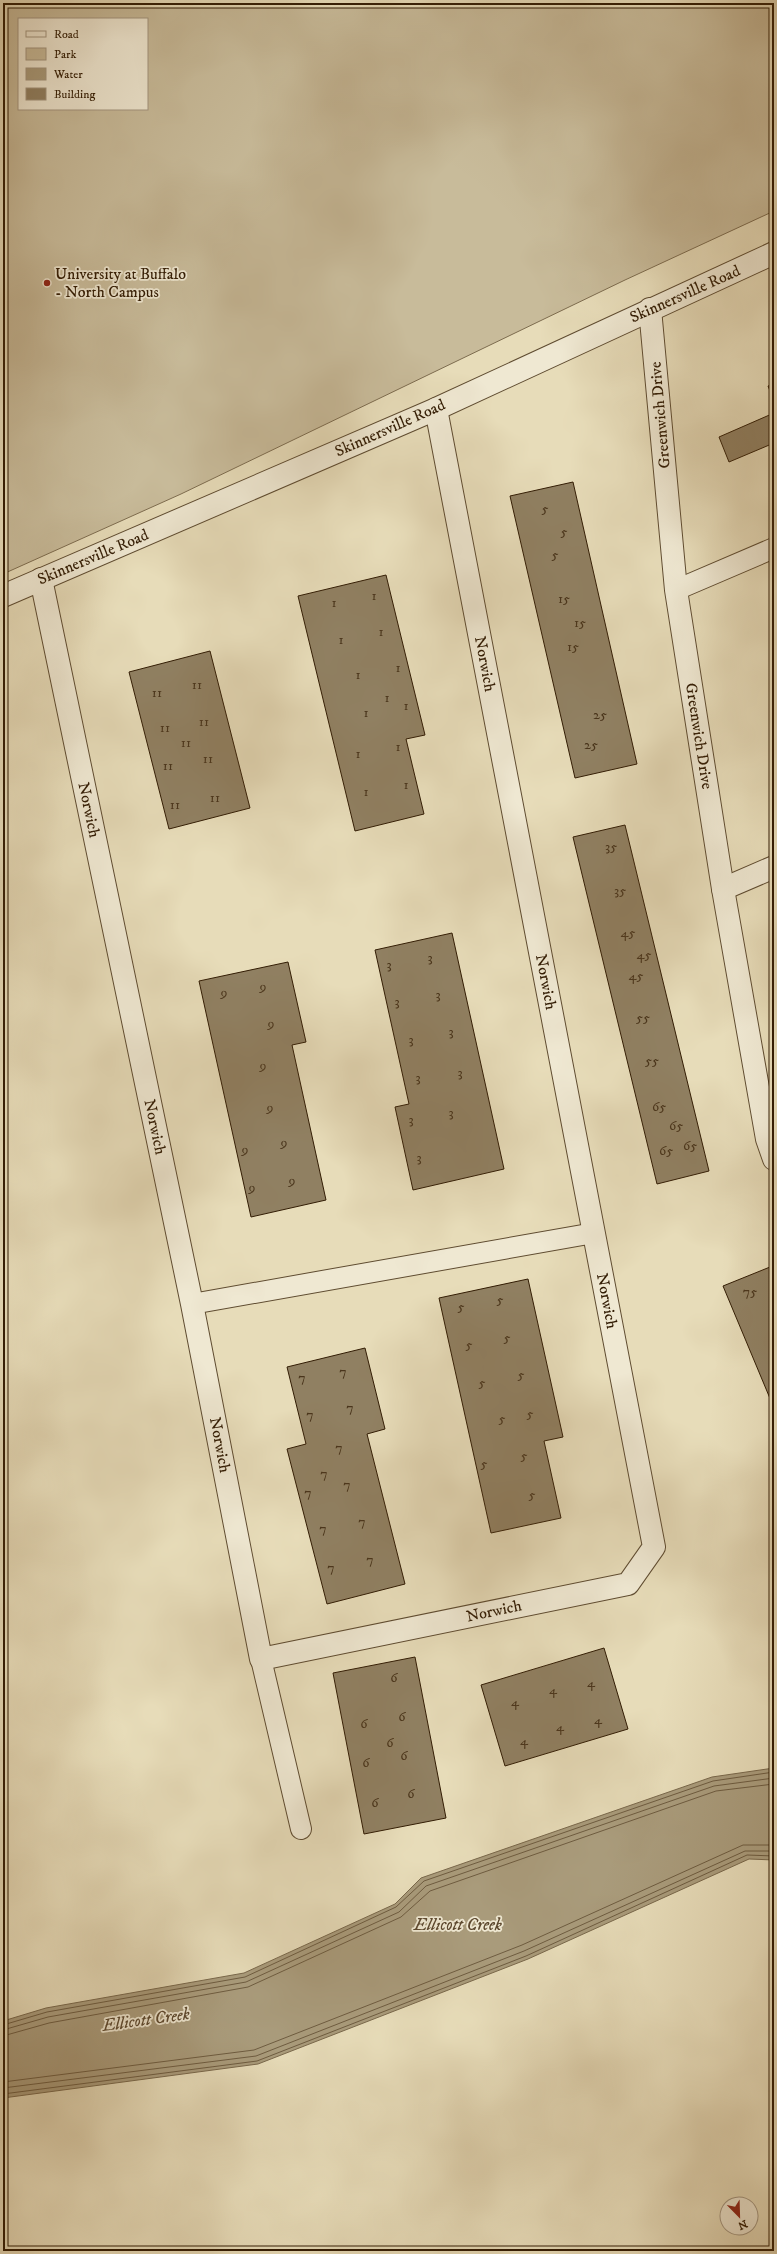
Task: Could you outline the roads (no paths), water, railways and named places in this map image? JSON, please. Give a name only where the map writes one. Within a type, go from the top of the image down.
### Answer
[{"type":"street","name":"Skinnersville Road","points":[[3,596],[436,409],[774,253]]},
{"type":"street","name":"Greenwich Drive","points":[[650,309],[676,590],[723,889],[767,1139],[774,1159]]},
{"type":"street","name":"Norwich","points":[[41,579],[192,1304],[261,1659],[628,1584],[654,1547],[436,409]]},
{"type":"street","points":[[723,889],[774,866]]},
{"type":"lane","points":[[676,590],[774,548]]},
{"type":"lane","points":[[192,1304],[594,1233]]},
{"type":"lane","points":[[261,1659],[301,1829]]},
{"type":"water","name":"Ellicott Creek","points":[[774,1768],[774,1860],[749,1859],[528,1959],[258,2064],[3,2098],[3,2021],[46,2008],[244,1973],[395,1904],[421,1878],[712,1777]]},
{"type":"place","name":"University at Buffalo - North Campus","points":[[47,283]]}]
